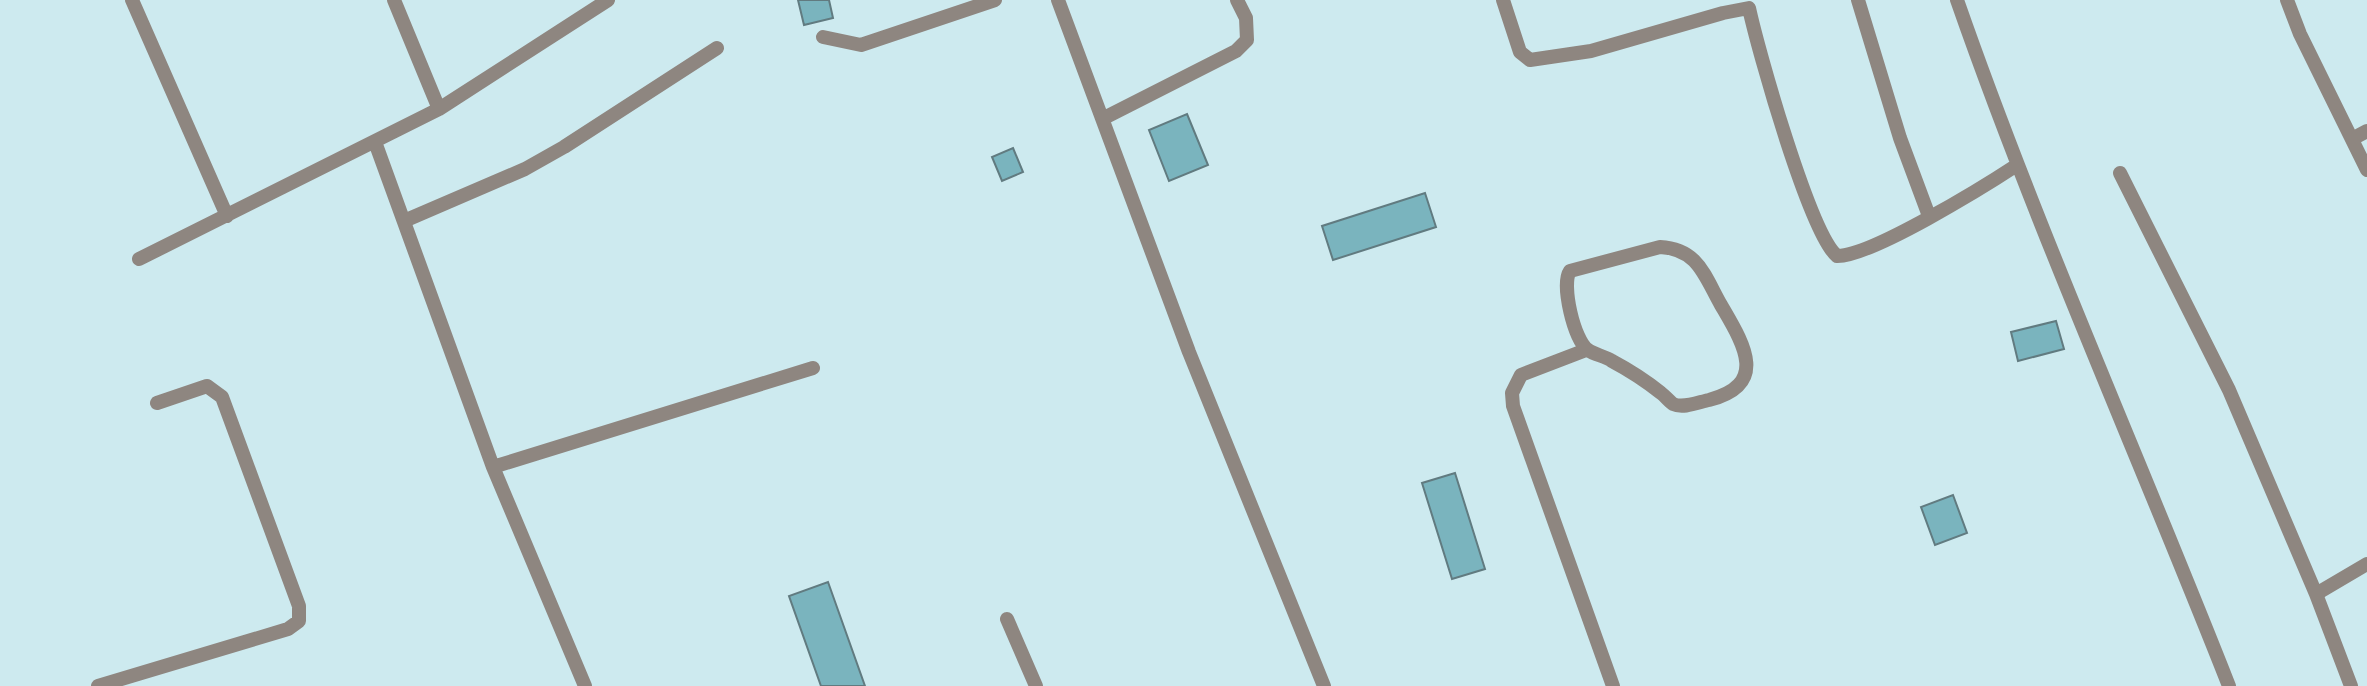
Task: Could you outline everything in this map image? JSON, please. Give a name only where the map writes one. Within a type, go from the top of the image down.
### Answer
[{"type":"street","points":[[132,0],[227,216]]},
{"type":"street","points":[[394,0],[439,109]]},
{"type":"street","points":[[139,259],[439,109],[608,0]]},
{"type":"street","points":[[824,37],[861,45],[995,0]]},
{"type":"street","points":[[1058,0],[1104,117],[1189,352],[1324,686]]},
{"type":"street","points":[[1104,117],[1236,51],[1247,40],[1247,29],[1237,0]]},
{"type":"street","points":[[1503,0],[1520,52],[1530,60],[1591,51],[1748,4],[1782,125],[1832,252],[1837,256],[1857,253],[1929,216],[2017,165]]},
{"type":"street","points":[[1858,0],[1900,138],[1929,216]]},
{"type":"street","points":[[1957,0],[2017,165],[2137,453],[2229,686]]},
{"type":"street","points":[[2287,0],[2300,34],[2367,170]]},
{"type":"street","points":[[404,221],[505,178],[564,147],[718,48]]},
{"type":"street","points":[[2352,139],[2367,131]]},
{"type":"street","points":[[375,142],[494,467],[585,686]]},
{"type":"street","points":[[2120,173],[2229,390],[2316,594],[2351,686]]},
{"type":"street","points":[[1586,350],[1578,337],[1565,289],[1566,277],[1570,271],[1660,247],[1677,248],[1696,263],[1739,337],[1745,353],[1746,367],[1741,385],[1730,394],[1686,405],[1674,404],[1611,360],[1586,350],[1521,375],[1512,394],[1513,406],[1613,686]]},
{"type":"street","points":[[494,467],[813,368]]},
{"type":"street","points":[[98,686],[288,629],[299,621],[299,606],[222,397],[207,386],[157,403]]},
{"type":"street","points":[[2316,594],[2367,564]]},
{"type":"street","points":[[1007,619],[1036,686]]},
{"type":"building","points":[[798,0],[829,0],[833,18],[804,25]]},
{"type":"building","points":[[1187,114],[1208,165],[1169,181],[1149,130]]},
{"type":"building","points":[[1013,148],[1023,172],[1002,181],[992,157]]},
{"type":"building","points":[[1425,193],[1436,227],[1333,260],[1322,226]]},
{"type":"building","points":[[2056,321],[2064,349],[2018,361],[2011,332]]},
{"type":"building","points":[[1455,473],[1485,569],[1452,579],[1422,483]]},
{"type":"building","points":[[1953,495],[1967,533],[1935,545],[1921,507]]},
{"type":"building","points":[[828,582],[865,686],[821,686],[789,596]]}]
